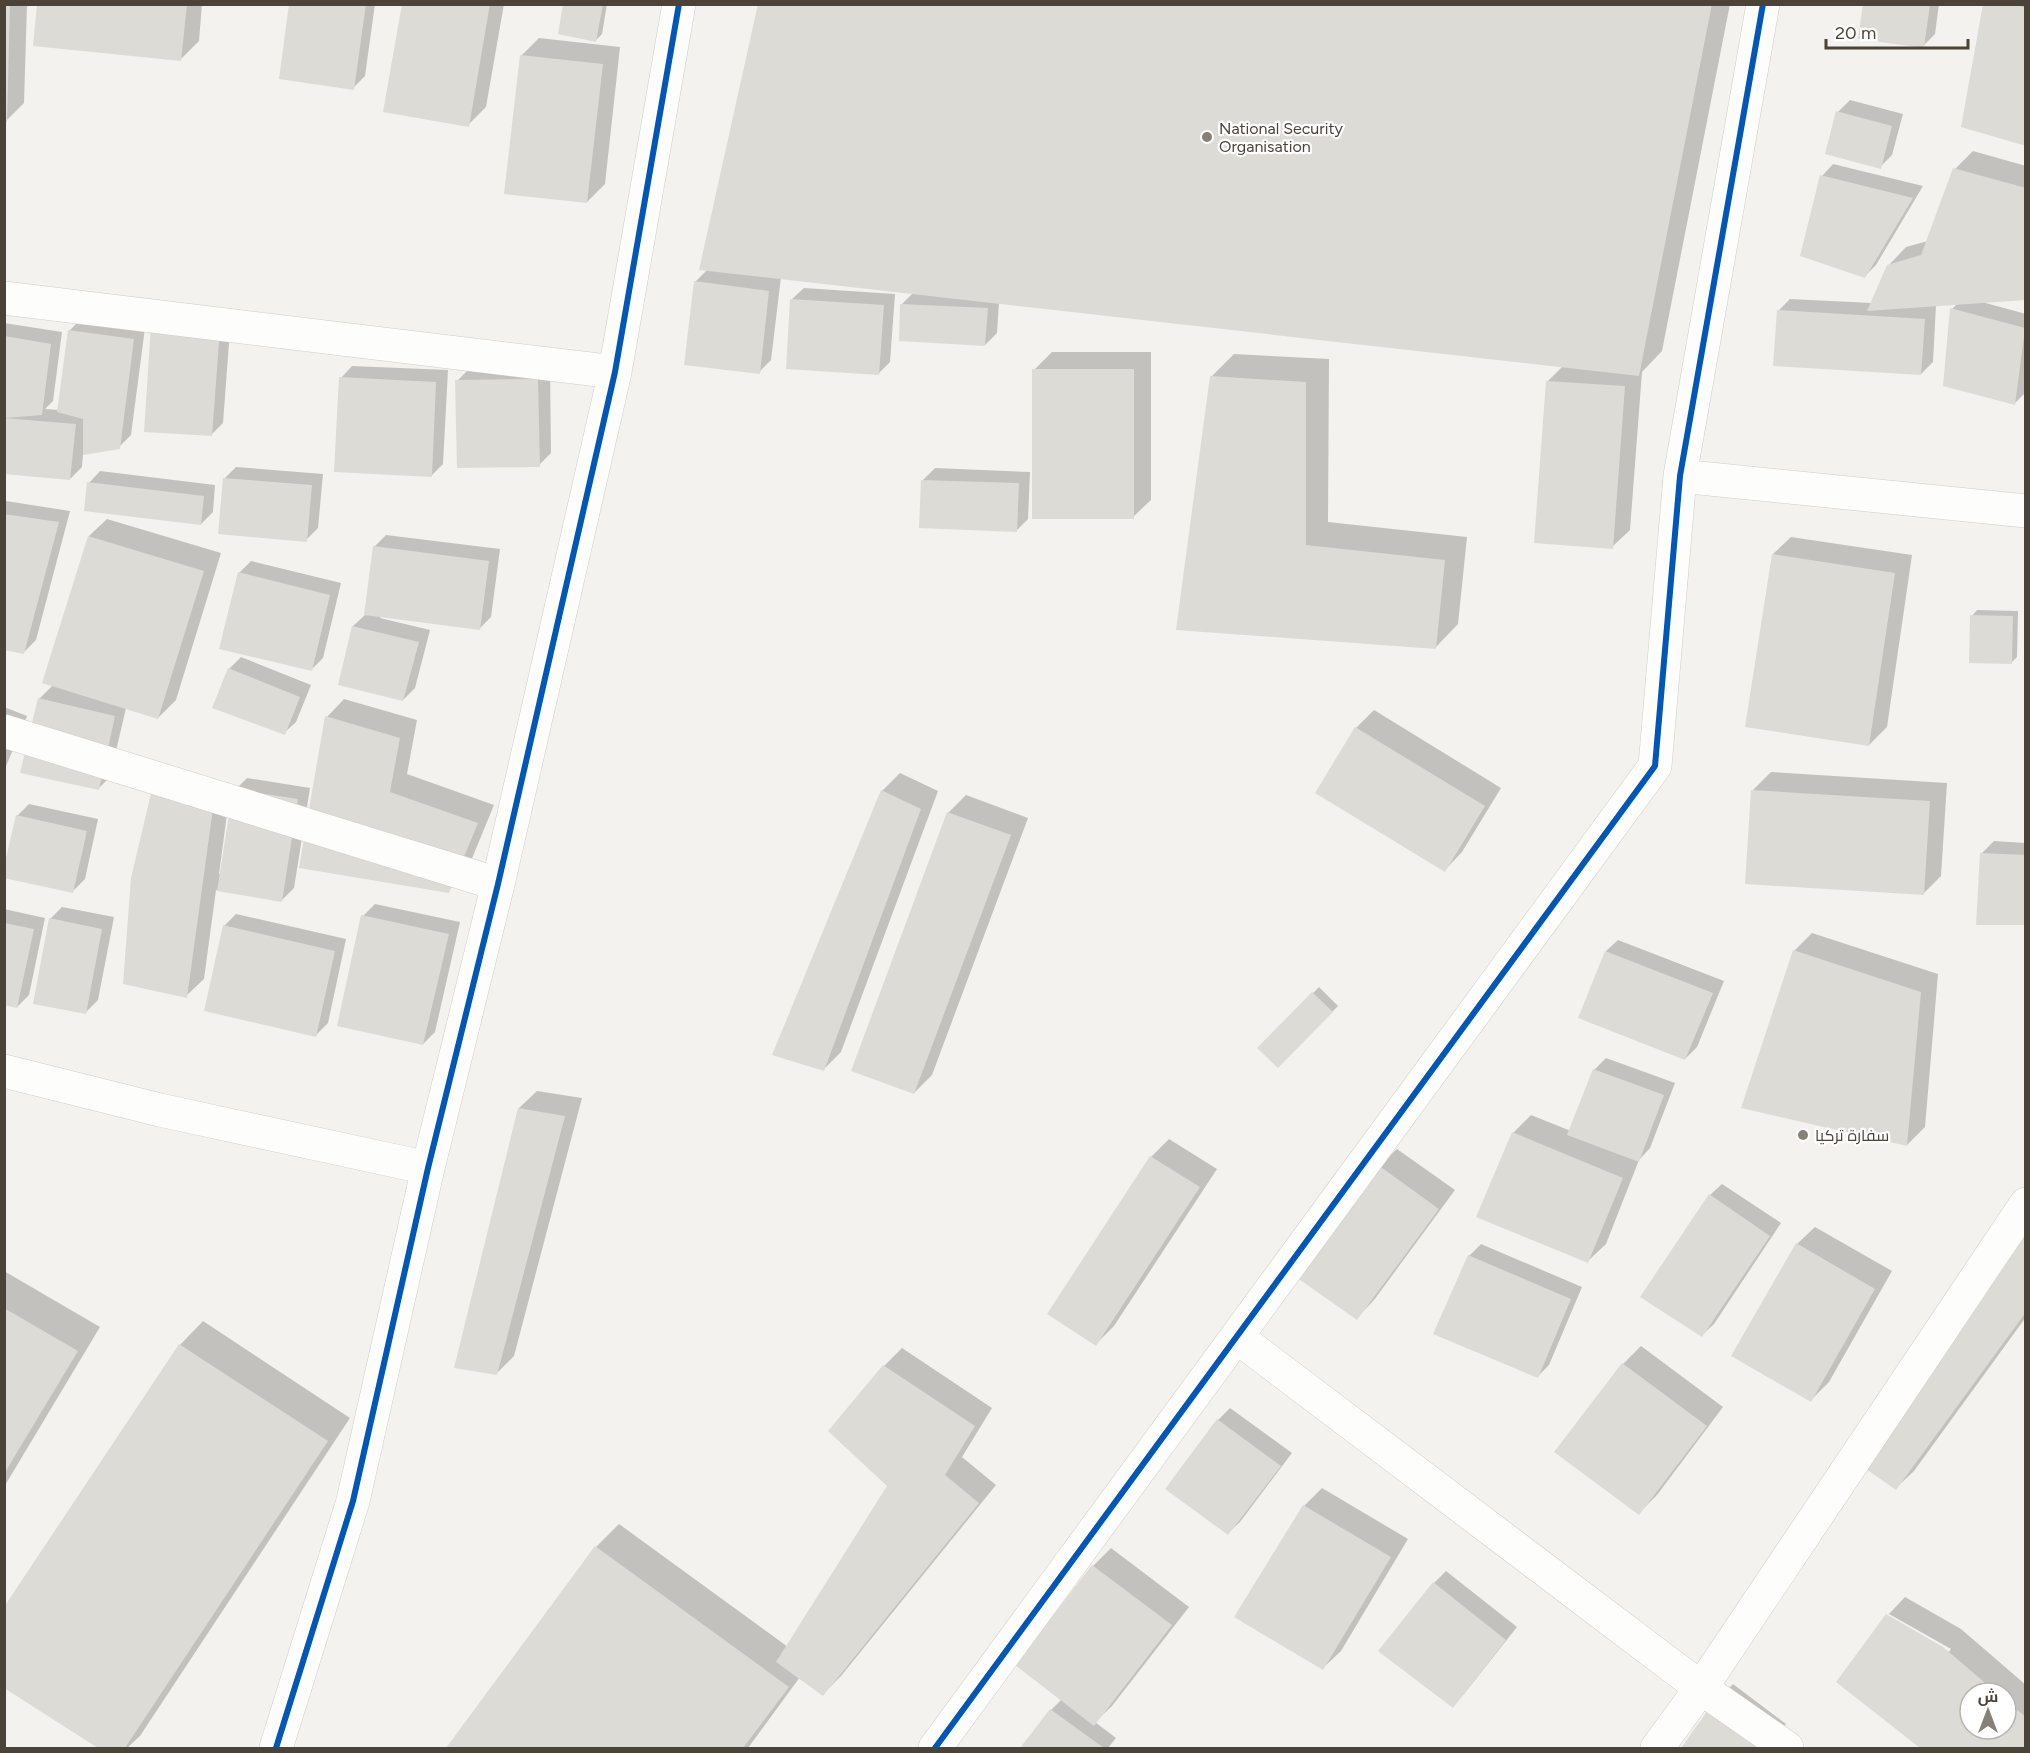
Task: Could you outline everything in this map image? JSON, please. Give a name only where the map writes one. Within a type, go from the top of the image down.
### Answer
[{"type":"street","points":[[276,1749],[353,1502],[428,1168],[498,884],[615,372],[679,4]]},
{"type":"street","points":[[935,1749],[1655,766],[1680,476],[1763,4]]},
{"type":"street","points":[[4,298],[615,372]]},
{"type":"street","points":[[1680,476],[2025,511]]},
{"type":"street","points":[[4,731],[498,884]]},
{"type":"street","points":[[4,1071],[160,1110],[428,1168]]},
{"type":"street","points":[[1657,1749],[1701,1688],[2025,1204]]},
{"type":"street","points":[[1237,1337],[1701,1688],[1787,1749]]},
{"type":"building","points":[[4,4],[10,4],[7,122],[4,122]]},
{"type":"building","points":[[37,4],[187,4],[181,61],[33,46]]},
{"type":"building","points":[[289,4],[366,4],[354,90],[279,79]]},
{"type":"building","points":[[402,4],[490,4],[469,127],[383,112]]},
{"type":"building","points":[[563,4],[603,4],[596,42],[558,34]]},
{"type":"building","name":"National Security Organisation","points":[[758,4],[1712,4],[1639,376],[699,270]]},
{"type":"building","points":[[1863,4],[1930,4],[1924,48],[1858,39]]},
{"type":"building","points":[[1983,4],[2013,4],[2026,8],[2026,146],[1961,127]]},
{"type":"building","points":[[520,55],[603,64],[587,203],[504,194]]},
{"type":"building","points":[[1836,111],[1892,126],[1881,169],[1825,154]]},
{"type":"building","points":[[1953,168],[2026,188],[2026,300],[1867,311],[1887,265],[1921,255]]},
{"type":"building","points":[[1820,175],[1913,198],[1865,278],[1800,256]]},
{"type":"building","points":[[694,281],[769,291],[760,374],[684,365]]},
{"type":"building","points":[[790,299],[884,305],[879,375],[786,369]]},
{"type":"building","points":[[900,304],[988,308],[985,346],[899,341]]},
{"type":"building","points":[[1950,308],[2025,328],[2015,405],[1943,386]]},
{"type":"building","points":[[1777,310],[1925,319],[1921,375],[1773,366]]},
{"type":"building","points":[[151,324],[220,329],[212,436],[144,432]]},
{"type":"building","points":[[68,330],[134,339],[120,449],[83,455],[83,419],[57,412]]},
{"type":"building","points":[[5,336],[51,344],[42,415],[5,418]]},
{"type":"building","points":[[1032,369],[1134,369],[1134,519],[1032,519]]},
{"type":"building","points":[[1210,376],[1306,382],[1306,545],[1445,560],[1436,649],[1176,630]]},
{"type":"building","points":[[339,377],[436,382],[432,477],[334,472]]},
{"type":"building","points":[[538,379],[540,467],[457,468],[455,380]]},
{"type":"building","points":[[1546,381],[1625,386],[1613,549],[1534,543]]},
{"type":"building","points":[[4,418],[76,424],[70,480],[4,474]]},
{"type":"building","points":[[223,478],[312,485],[307,542],[218,534]]},
{"type":"building","points":[[921,480],[1019,483],[1017,532],[919,528]]},
{"type":"building","points":[[87,482],[204,496],[201,525],[84,511]]},
{"type":"building","points":[[4,514],[59,522],[24,654],[4,650]]},
{"type":"building","points":[[88,536],[204,571],[158,719],[42,683]]},
{"type":"building","points":[[373,546],[489,561],[480,630],[364,615]]},
{"type":"building","points":[[1772,554],[1895,573],[1869,746],[1745,727]]},
{"type":"building","points":[[238,572],[330,595],[312,671],[219,649]]},
{"type":"building","points":[[1970,615],[2013,616],[2012,664],[1969,663]]},
{"type":"building","points":[[352,626],[419,642],[403,701],[338,685]]},
{"type":"building","points":[[228,668],[300,697],[285,735],[212,708]]},
{"type":"building","points":[[38,698],[115,716],[99,790],[20,773]]},
{"type":"building","points":[[325,716],[400,738],[390,792],[478,823],[449,893],[299,868]]},
{"type":"building","points":[[1355,727],[1485,806],[1445,872],[1315,793]]},
{"type":"building","points":[[153,785],[214,801],[187,998],[123,984],[131,878]]},
{"type":"building","points":[[233,789],[298,799],[282,902],[217,891]]},
{"type":"building","points":[[881,790],[921,809],[824,1071],[772,1055]]},
{"type":"building","points":[[1751,790],[1930,801],[1924,895],[1745,884]]},
{"type":"building","points":[[947,812],[1011,835],[914,1094],[851,1071]]},
{"type":"building","points":[[16,815],[87,831],[73,893],[4,878],[4,866]]},
{"type":"building","points":[[1980,853],[2026,855],[2026,925],[1976,925]]},
{"type":"building","points":[[361,915],[449,934],[423,1045],[337,1026]]},
{"type":"building","points":[[49,918],[102,929],[86,1014],[33,1004]]},
{"type":"building","points":[[4,923],[34,929],[17,1008],[4,1005]]},
{"type":"building","points":[[223,925],[335,951],[316,1037],[204,1011]]},
{"type":"building","points":[[1793,950],[1921,992],[1907,1146],[1741,1108]]},
{"type":"building","points":[[1605,951],[1713,993],[1685,1060],[1578,1018]]},
{"type":"building","points":[[1312,992],[1333,1012],[1278,1068],[1257,1048]]},
{"type":"building","points":[[1593,1069],[1664,1095],[1639,1162],[1567,1135]]},
{"type":"building","points":[[518,1108],[565,1116],[497,1375],[454,1368]]},
{"type":"building","points":[[1512,1132],[1623,1178],[1588,1263],[1476,1217]]},
{"type":"building","points":[[1150,1156],[1200,1187],[1096,1346],[1047,1314]]},
{"type":"building","points":[[1378,1165],[1439,1209],[1357,1320],[1296,1277]]},
{"type":"building","points":[[1709,1194],[1770,1236],[1702,1337],[1640,1297]]},
{"type":"building","points":[[2026,1235],[2026,1312],[1896,1490],[1859,1464]]},
{"type":"building","points":[[1796,1243],[1875,1289],[1811,1402],[1731,1356]]},
{"type":"building","points":[[1468,1255],[1571,1299],[1538,1378],[1433,1334]]},
{"type":"building","points":[[4,1308],[78,1351],[4,1474]]},
{"type":"building","points":[[179,1344],[328,1441],[125,1748],[98,1748],[4,1688],[4,1607]]},
{"type":"building","points":[[1622,1363],[1707,1426],[1639,1515],[1554,1452]]},
{"type":"building","points":[[883,1365],[975,1426],[945,1475],[979,1503],[823,1696],[776,1662],[887,1486],[828,1431]]},
{"type":"building","points":[[1217,1419],[1281,1466],[1228,1535],[1165,1489]]},
{"type":"building","points":[[1303,1505],[1391,1557],[1323,1670],[1234,1617]]},
{"type":"building","points":[[595,1546],[789,1687],[743,1748],[446,1748]]},
{"type":"building","points":[[1092,1565],[1172,1625],[1094,1726],[1015,1665]]},
{"type":"building","points":[[1433,1582],[1506,1640],[1453,1708],[1378,1651]]},
{"type":"building","points":[[1886,1614],[1943,1647],[1983,1681],[1958,1681],[1958,1741],[2018,1741],[2018,1711],[2026,1717],[2026,1748],[1920,1748],[1836,1682]]},
{"type":"building","points":[[1715,1700],[1765,1748],[1681,1748]]},
{"type":"building","points":[[1050,1709],[1104,1748],[1020,1748]]},
{"type":"cycle path","points":[[276,1748],[353,1501],[428,1168],[498,884],[615,372],[679,4]]},
{"type":"cycle path","points":[[935,1748],[1655,766],[1680,476],[1763,4]]},
{"type":"place","name":"National Security Organisation","points":[[1207,137]]},
{"type":"place","name":"سفارة تركيا","points":[[1803,1135]]}]
